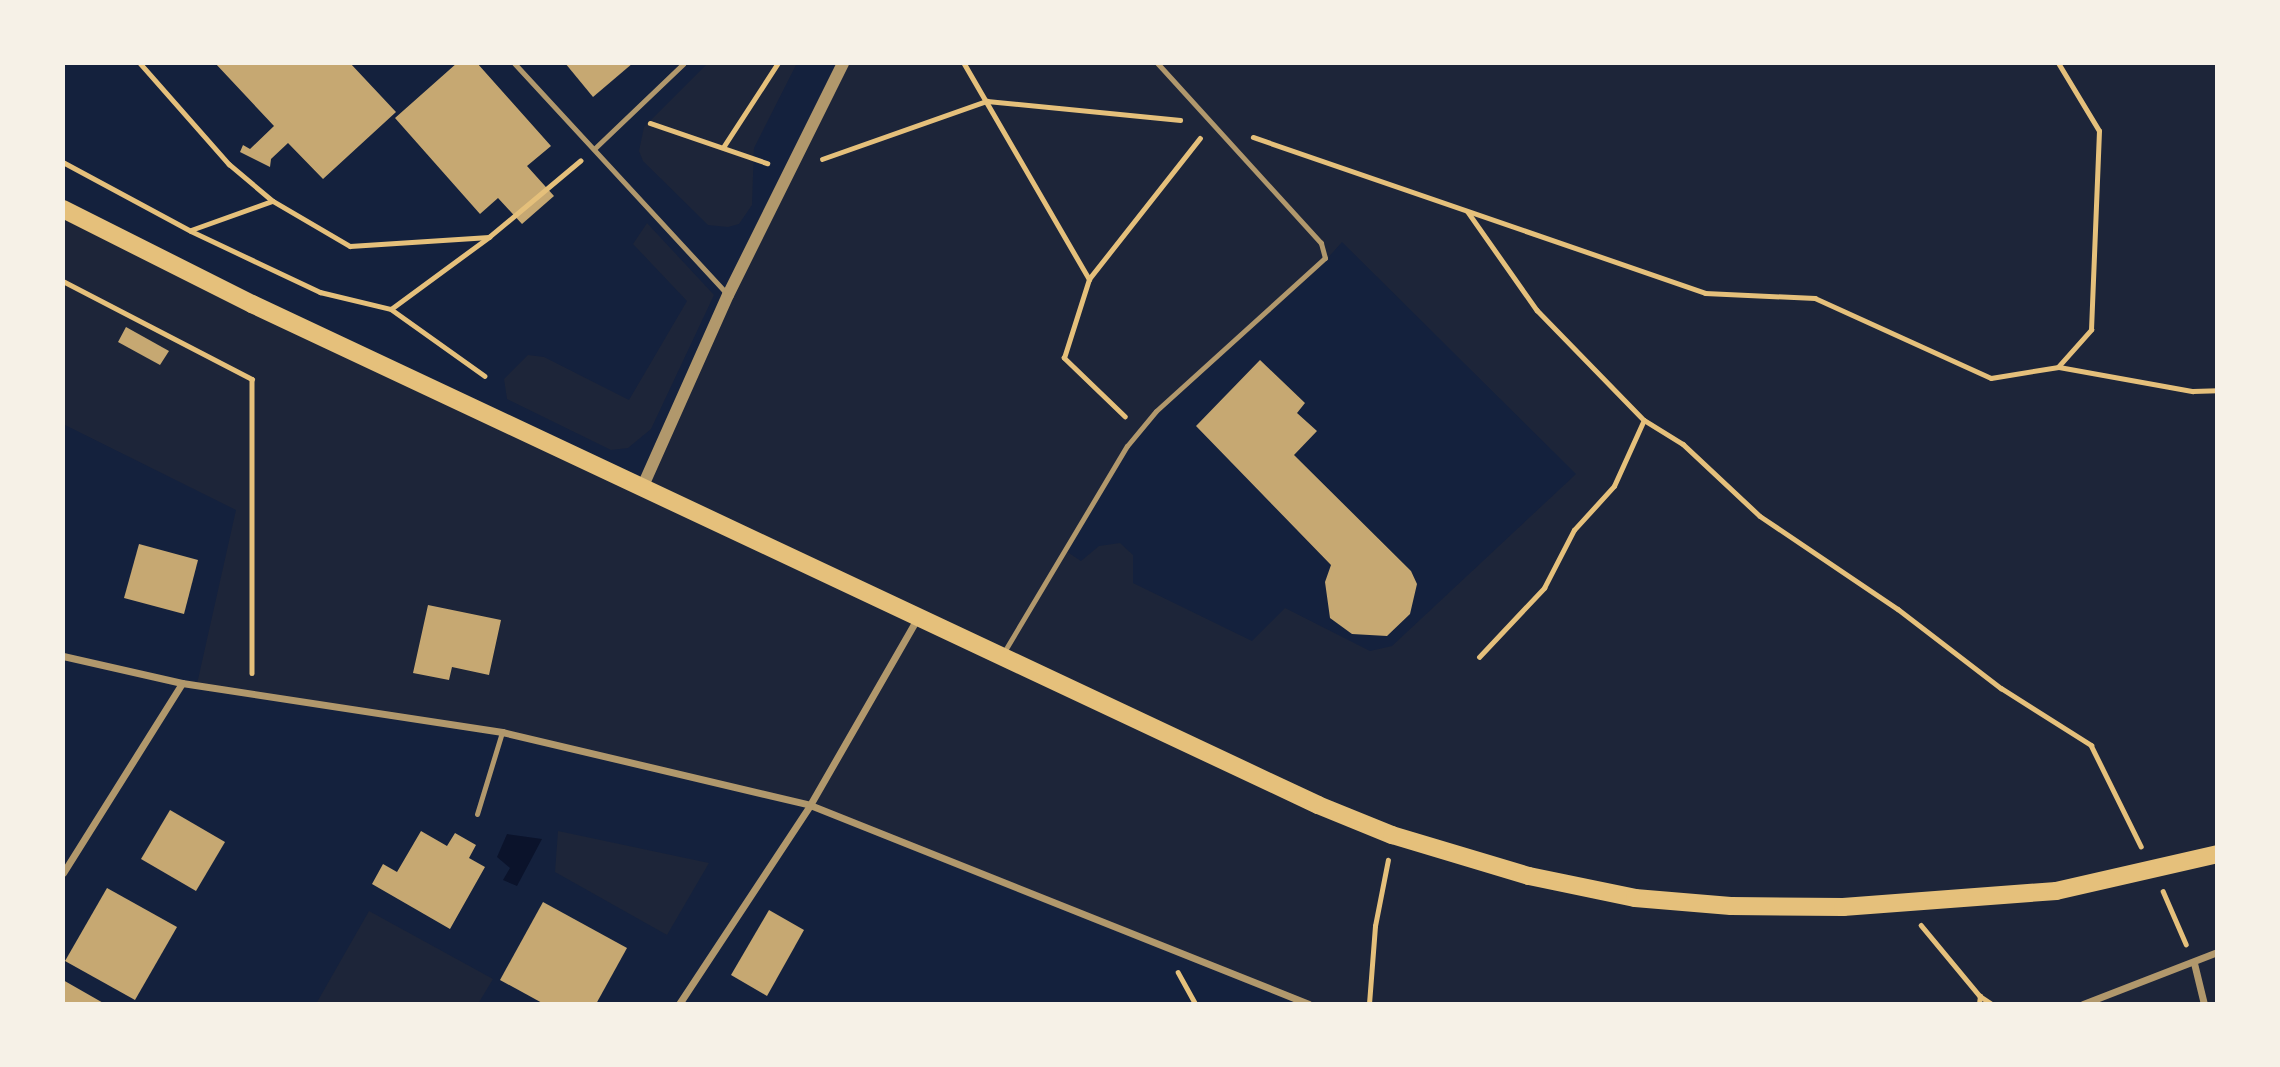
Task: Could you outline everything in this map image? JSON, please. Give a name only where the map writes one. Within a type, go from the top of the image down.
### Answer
[{"type":"main road","points":[[63,209],[918,619],[1003,655],[1318,805],[1392,835],[1529,876],[1635,898],[1731,906],[1908,904],[2056,891],[2154,872],[2217,854]]},
{"type":"street","points":[[642,488],[728,295],[843,63]]},
{"type":"street","points":[[679,1004],[810,805],[918,619]]},
{"type":"street","points":[[63,656],[182,683],[502,732],[810,805],[1309,1004]]},
{"type":"street","points":[[63,873],[182,683]]},
{"type":"street","points":[[2083,1004],[2194,963],[2217,951]]},
{"type":"street","points":[[2194,963],[2204,1004]]},
{"type":"lane","points":[[514,63],[728,295]]},
{"type":"lane","points":[[594,149],[684,63]]},
{"type":"lane","points":[[1003,655],[1127,446],[1156,411],[1325,258],[1321,243],[1157,63]]},
{"type":"lane","points":[[477,814],[502,732]]},
{"type":"path","points":[[140,63],[229,164],[273,201],[350,246],[489,237]]},
{"type":"path","points":[[724,146],[778,63]]},
{"type":"path","points":[[964,63],[1089,279]]},
{"type":"path","points":[[2058,63],[2099,131],[2091,330],[2058,367]]},
{"type":"path","points":[[633,112],[648,122],[724,146],[788,171],[987,101],[1212,123],[1705,293],[1815,298],[1991,378],[2058,367],[2193,391],[2217,390]]},
{"type":"path","points":[[1141,431],[1064,358],[1089,279],[1212,123]]},
{"type":"path","points":[[391,309],[489,237],[594,149]]},
{"type":"path","points":[[63,162],[191,231],[320,292],[391,309],[485,376]]},
{"type":"path","points":[[191,231],[273,201]]},
{"type":"path","points":[[1468,211],[1537,310],[1644,420],[1684,444],[1760,516],[1898,609],[2001,688],[2091,744],[2154,872],[2194,963]]},
{"type":"path","points":[[63,281],[252,379],[251,692]]},
{"type":"path","points":[[1479,657],[1544,588],[1574,530],[1614,486],[1644,420]]},
{"type":"path","points":[[1369,1004],[1375,926],[1392,835]]},
{"type":"path","points":[[1908,904],[1954,970],[1992,1004]]},
{"type":"path","points":[[1181,954],[1178,978],[1196,1004]]},
{"type":"path","points":[[1979,1004],[1980,996]]},
{"type":"shaded area","points":[[708,63],[797,63],[754,148],[752,205],[739,224],[728,227],[708,225],[643,161],[639,151],[644,127]]},
{"type":"shaded area","points":[[843,63],[2217,63],[2217,1004],[1309,1004],[810,805],[502,732],[197,684],[236,510],[63,424],[63,209],[642,488]],"holes":[[[1342,242],[1576,474],[1392,646],[1370,651],[1285,608],[1252,641],[1133,583],[1133,555],[1120,543],[1099,546],[1081,561],[1066,551],[1127,446],[1156,411],[1318,269]]]},
{"type":"shaded area","points":[[647,223],[714,295],[651,429],[628,448],[611,450],[507,399],[504,379],[528,355],[544,357],[629,400],[687,301],[633,244]]},
{"type":"shaded area","points":[[558,831],[709,863],[667,935],[555,872]]},
{"type":"shaded area","points":[[507,834],[542,839],[517,886],[503,880],[510,868],[497,857]]},
{"type":"shaded area","points":[[369,911],[493,979],[478,1004],[316,1004]]},
{"type":"building","points":[[215,63],[350,63],[396,112],[323,179],[288,143],[271,159],[270,167],[240,152],[243,145],[250,149],[274,126]]},
{"type":"building","points":[[457,63],[477,63],[551,146],[527,166],[554,196],[522,224],[498,198],[480,214],[395,118]]},
{"type":"building","points":[[565,63],[633,63],[593,97]]},
{"type":"building","points":[[126,327],[169,351],[160,365],[118,342]]},
{"type":"building","points":[[1260,360],[1305,403],[1297,413],[1317,431],[1294,455],[1411,571],[1417,584],[1410,614],[1387,636],[1352,634],[1330,618],[1325,582],[1331,565],[1196,426]]},
{"type":"building","points":[[139,544],[198,560],[184,614],[124,598]]},
{"type":"building","points":[[428,605],[501,620],[489,675],[452,667],[449,680],[413,673]]},
{"type":"building","points":[[170,810],[225,842],[196,891],[141,859]]},
{"type":"building","points":[[421,831],[447,846],[455,833],[476,845],[469,858],[485,867],[450,929],[372,884],[383,864],[397,872]]},
{"type":"building","points":[[107,888],[177,927],[135,1000],[65,961]]},
{"type":"building","points":[[543,902],[627,948],[596,1004],[544,1004],[500,980]]},
{"type":"building","points":[[769,910],[804,930],[767,996],[731,975]]},
{"type":"building","points":[[63,980],[105,1004],[63,1004]]}]
